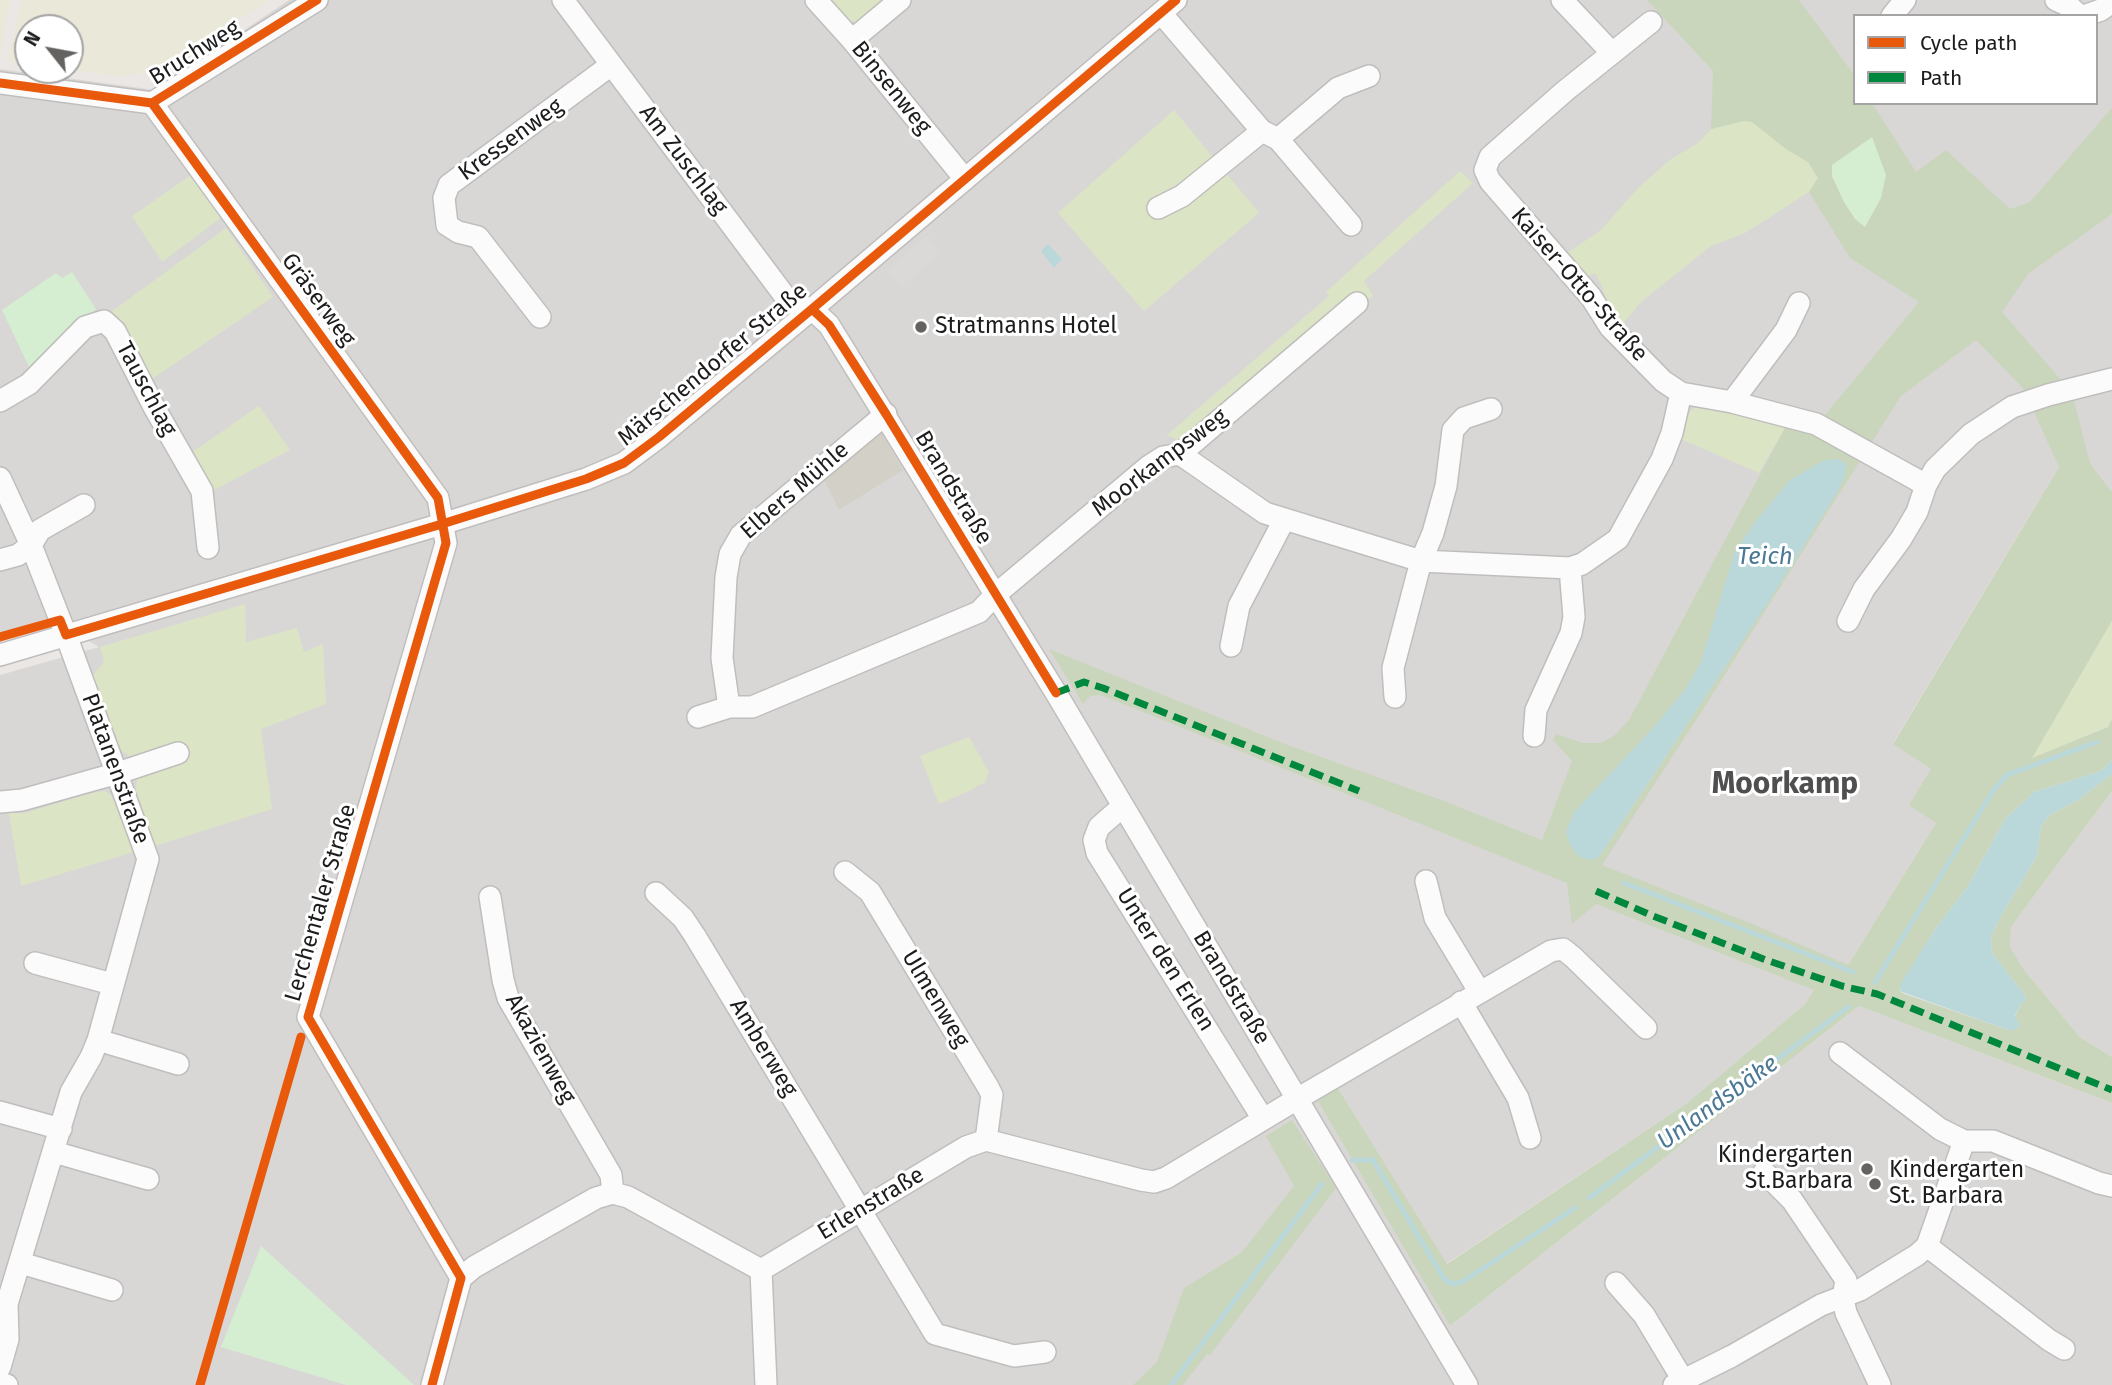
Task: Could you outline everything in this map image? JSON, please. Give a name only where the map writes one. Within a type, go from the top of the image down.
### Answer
[{"type":"street","name":"Bruchweg","points":[[0,83],[152,103],[317,0]]},
{"type":"street","name":"Am Zuschlag","points":[[563,0],[787,299],[812,309]]},
{"type":"street","name":"Binsenweg","points":[[816,0],[852,40],[964,178]]},
{"type":"street","points":[[852,40],[900,0]]},
{"type":"street","points":[[1562,0],[1612,54],[1651,22]]},
{"type":"street","points":[[1894,14],[1905,0]]},
{"type":"street","points":[[2056,0],[2079,14]]},
{"type":"street","points":[[2088,14],[2101,10],[2112,2]]},
{"type":"street","points":[[1168,6],[1270,135],[1352,225]]},
{"type":"street","name":"Märschendorfer Straße","points":[[0,655],[442,524],[586,479],[624,463],[812,309],[1168,6]]},
{"type":"street","name":"Kaiser-Otto-Straße","points":[[1612,54],[1490,157],[1485,170],[1490,181],[1591,297],[1610,327],[1663,381],[1681,393],[1731,402],[1816,424],[1926,485]]},
{"type":"street","name":"Kressenweg","points":[[540,317],[478,237],[458,232],[447,225],[444,198],[449,185],[611,65]]},
{"type":"street","points":[[1158,208],[1182,195],[1338,88],[1369,76]]},
{"type":"street","name":"Gräserweg","points":[[152,103],[438,498],[442,524]]},
{"type":"street","name":"Moorkampsweg","points":[[995,595],[1149,466],[1163,457],[1180,454],[1356,303]]},
{"type":"street","points":[[1731,402],[1786,330],[1799,303]]},
{"type":"street","name":"Brandstraße","points":[[812,309],[829,325],[886,414],[1467,1385]]},
{"type":"street","name":"Tauschlag","points":[[0,401],[29,384],[85,327],[104,321],[115,331],[202,491],[208,548]]},
{"type":"street","points":[[1848,621],[1864,589],[1901,539],[1917,512],[1926,485],[1935,469],[1971,433],[2012,407],[2112,379]]},
{"type":"street","points":[[1180,454],[1265,513],[1421,561],[1570,568],[1583,564],[1618,539],[1662,458],[1672,433],[1681,393]]},
{"type":"street","points":[[1395,697],[1394,668],[1421,561],[1433,533],[1446,486],[1453,430],[1464,418],[1490,410]]},
{"type":"street","name":"Elbers Mühle","points":[[729,707],[722,658],[726,577],[730,554],[741,534],[886,414]]},
{"type":"street","name":"Platanenstraße","points":[[0,478],[31,544],[148,859],[97,1040],[71,1092],[21,1263],[7,1282],[8,1339],[0,1367]]},
{"type":"street","points":[[0,560],[18,555],[31,544],[40,530],[84,505]]},
{"type":"street","points":[[1231,646],[1239,606],[1284,520]]},
{"type":"street","name":"Lerchentaler Straße","points":[[442,524],[446,543],[308,1017],[461,1278]]},
{"type":"street","points":[[1534,736],[1536,710],[1571,633],[1574,617],[1570,568]]},
{"type":"street","points":[[698,717],[729,707],[752,707],[979,612],[995,595]]},
{"type":"street","points":[[0,802],[22,800],[178,753]]},
{"type":"street","name":"Unter den Erlen","points":[[1123,806],[1099,827],[1094,840],[1097,853],[1263,1119]]},
{"type":"street","name":"Ulmenweg","points":[[845,872],[870,892],[988,1087],[992,1095],[986,1140]]},
{"type":"street","points":[[1426,881],[1435,918],[1518,1098],[1530,1138]]},
{"type":"street","name":"Amberweg","points":[[656,894],[683,918],[689,927],[935,1334],[1014,1356],[1045,1352]]},
{"type":"street","name":"Akazienweg","points":[[491,897],[508,998],[611,1175],[613,1193]]},
{"type":"street","points":[[986,1140],[1154,1182],[1166,1178],[1297,1098],[1551,951],[1563,949],[1646,1028]]},
{"type":"street","points":[[35,963],[112,985]]},
{"type":"street","points":[[97,1040],[178,1064]]},
{"type":"street","points":[[1839,1053],[1940,1129],[1964,1141],[1993,1141],[2112,1186]]},
{"type":"street","points":[[0,1112],[61,1129]]},
{"type":"street","name":"Erlenstraße","points":[[761,1270],[966,1147],[986,1140]]},
{"type":"street","points":[[1616,1283],[1644,1315],[1678,1383],[1716,1376],[1821,1305],[1843,1298],[1917,1255],[1927,1246],[1964,1141]]},
{"type":"street","points":[[54,1152],[148,1179]]},
{"type":"street","points":[[1764,1172],[1792,1200],[1846,1280],[1843,1298],[1846,1312],[1880,1385]]},
{"type":"street","points":[[432,1385],[461,1278],[585,1204],[613,1193],[628,1196],[761,1270],[766,1385]]},
{"type":"street","points":[[1927,1246],[2064,1349]]},
{"type":"street","points":[[21,1263],[112,1290]]},
{"type":"street","points":[[0,1383],[7,1385]]},
{"type":"shaded area","points":[[0,0],[10,0],[0,58]]},
{"type":"shaded area","points":[[21,0],[269,0],[173,62],[144,73],[117,76],[84,72],[84,14],[18,14]]},
{"type":"shaded area","points":[[289,0],[2112,0],[2112,492],[2090,463],[2059,467],[1893,743],[1931,769],[1936,823],[1848,965],[1815,990],[1805,1004],[1687,1103],[1446,1264],[1338,1088],[1450,1326],[1859,1006],[2112,1103],[2112,1385],[0,1385],[0,675],[99,647],[50,618],[0,633],[0,69],[14,71],[14,84],[84,84],[84,80],[155,90]]},
{"type":"shaded area","points":[[14,36],[14,62],[9,61]]},
{"type":"shaded area","points":[[927,235],[942,252],[901,287],[886,270]]},
{"type":"shaded area","points":[[881,432],[903,470],[839,510],[823,477]]},
{"type":"shaded area","points":[[2112,791],[2112,1057],[2080,1037],[2025,971],[2010,947],[2011,927]]},
{"type":"green space","points":[[831,0],[888,0],[862,21],[854,22],[846,18]]},
{"type":"green space","points":[[1647,0],[1799,0],[1853,73],[1853,105],[1873,105],[1916,172],[1946,150],[2010,209],[2030,202],[2112,108],[2112,214],[2028,274],[2002,312],[2061,380],[2074,401],[2090,463],[2112,492],[2112,621],[2032,758],[2108,727],[2112,719],[2112,760],[2101,771],[2034,792],[2005,819],[1968,886],[1936,928],[1899,988],[1902,993],[2008,1030],[2015,1030],[2020,1025],[2015,1017],[2021,1003],[2026,1001],[2024,994],[1992,953],[1991,937],[2037,856],[2041,826],[2050,815],[2078,800],[2112,774],[2112,791],[2011,927],[2010,947],[2025,971],[2080,1037],[2112,1057],[2112,1103],[1859,1006],[1450,1326],[1318,1101],[1338,1088],[1447,1264],[1687,1103],[1805,1004],[1814,990],[1596,904],[1572,924],[1567,883],[1101,695],[1090,696],[1083,704],[1049,649],[1285,744],[1444,801],[1542,840],[1572,761],[1553,740],[1556,734],[1583,743],[1601,743],[1615,735],[1629,720],[1786,426],[1824,416],[1919,302],[1850,258],[1809,192],[1818,178],[1808,162],[1786,149],[1752,122],[1744,121],[1711,129],[1713,71]],"holes":[[[1872,138],[1855,219],[1832,176],[1832,165]],[[1976,340],[2023,388],[2059,467],[1893,744],[1931,769],[1909,805],[1936,823],[1848,965],[1602,865],[1901,396]],[[1845,476],[1769,601],[1599,857],[1588,860],[1654,727],[1685,690],[1701,662],[1734,554],[1755,522]]]},
{"type":"green space","points":[[1174,110],[1259,213],[1144,311],[1058,213]]},
{"type":"green space","points":[[1744,121],[1764,129],[1786,149],[1808,162],[1818,178],[1809,192],[1745,233],[1711,246],[1641,302],[1621,326],[1609,310],[1595,273],[1584,277],[1564,255],[1600,231],[1639,187],[1671,159],[1698,143],[1711,129]]},
{"type":"green space","points":[[1872,137],[1886,175],[1881,198],[1865,227],[1855,219],[1844,202],[1832,176],[1832,165]]},
{"type":"green space","points":[[1460,171],[1473,183],[1364,281],[1373,296],[1196,449],[1167,435],[1329,296],[1326,292]]},
{"type":"green space","points":[[191,175],[222,217],[162,262],[132,216]]},
{"type":"green space","points":[[226,228],[273,297],[149,381],[111,312]]},
{"type":"green space","points":[[72,272],[96,309],[29,367],[2,310],[56,273],[62,278]]},
{"type":"green space","points":[[1702,404],[1786,426],[1759,473],[1681,439],[1690,411]]},
{"type":"green space","points":[[259,406],[290,450],[214,490],[191,453]]},
{"type":"green space","points":[[245,604],[246,642],[297,628],[304,652],[323,644],[326,704],[261,729],[272,809],[155,846],[136,791],[137,779],[144,773],[188,763],[181,742],[139,757],[129,756],[121,750],[93,675],[104,662],[100,647]]},
{"type":"green space","points":[[2112,621],[2112,719],[2108,727],[2031,759]]},
{"type":"green space","points":[[969,737],[989,772],[985,782],[939,804],[920,756]]},
{"type":"green space","points":[[105,791],[113,797],[134,852],[21,886],[9,813],[25,813]]},
{"type":"green space","points":[[1292,1120],[1336,1188],[1210,1355],[1207,1354],[1183,1385],[1133,1385],[1157,1362],[1184,1288],[1242,1252],[1294,1186],[1266,1136]]},
{"type":"green space","points":[[261,1246],[414,1385],[346,1385],[221,1347]]},
{"type":"water","points":[[1048,244],[1062,259],[1054,268],[1041,251]]},
{"type":"water","name":"Teich","points":[[1838,459],[1846,464],[1845,476],[1838,491],[1769,601],[1598,858],[1588,860],[1578,856],[1570,845],[1566,832],[1574,812],[1685,690],[1701,662],[1734,554],[1755,522],[1790,480],[1825,460]]},
{"type":"water","points":[[2112,760],[2112,774],[2078,800],[2050,815],[2041,826],[2037,856],[1991,937],[1992,953],[2024,994],[2026,1001],[2021,1003],[2015,1016],[2020,1025],[2015,1030],[2008,1030],[1902,992],[1899,988],[1901,983],[1936,928],[1968,886],[2005,819],[2034,792],[2101,771]]},
{"type":"waterway","points":[[1875,982],[1993,791],[2007,775],[2097,742]]},
{"type":"waterway","points":[[1624,883],[1853,972]]},
{"type":"waterway","name":"Unlandsbäke","points":[[1589,1198],[1848,1007]]},
{"type":"waterway","name":"Unlandsbäke","points":[[1352,1160],[1373,1160],[1444,1279],[1453,1284],[1462,1282],[1575,1208]]},
{"type":"waterway","name":"Unlandsbäke","points":[[1171,1385],[1322,1184]]},
{"type":"marked path","points":[[1056,693],[1084,682],[1103,688],[1359,791]]},
{"type":"marked path","points":[[1596,891],[1766,960],[1842,986],[1877,994],[2112,1090]]},
{"type":"cycle path","points":[[0,83],[152,103],[317,0]]},
{"type":"cycle path","points":[[0,637],[60,620],[66,635],[442,524],[586,479],[624,463],[812,309],[1176,0]]},
{"type":"cycle path","points":[[152,103],[438,498],[446,543],[308,1017],[461,1278],[432,1385]]},
{"type":"cycle path","points":[[812,309],[829,325],[886,414],[1056,693]]},
{"type":"cycle path","points":[[200,1385],[301,1037]]},
{"type":"place","name":"Stratmanns Hotel","points":[[921,327]]},
{"type":"place","name":"Kindergarten St.Barbara","points":[[1867,1169]]},
{"type":"place","name":"Kindergarten St. Barbara","points":[[1875,1184]]},
{"type":"district","name":"Moorkamp","points":[[1785,785]]}]
